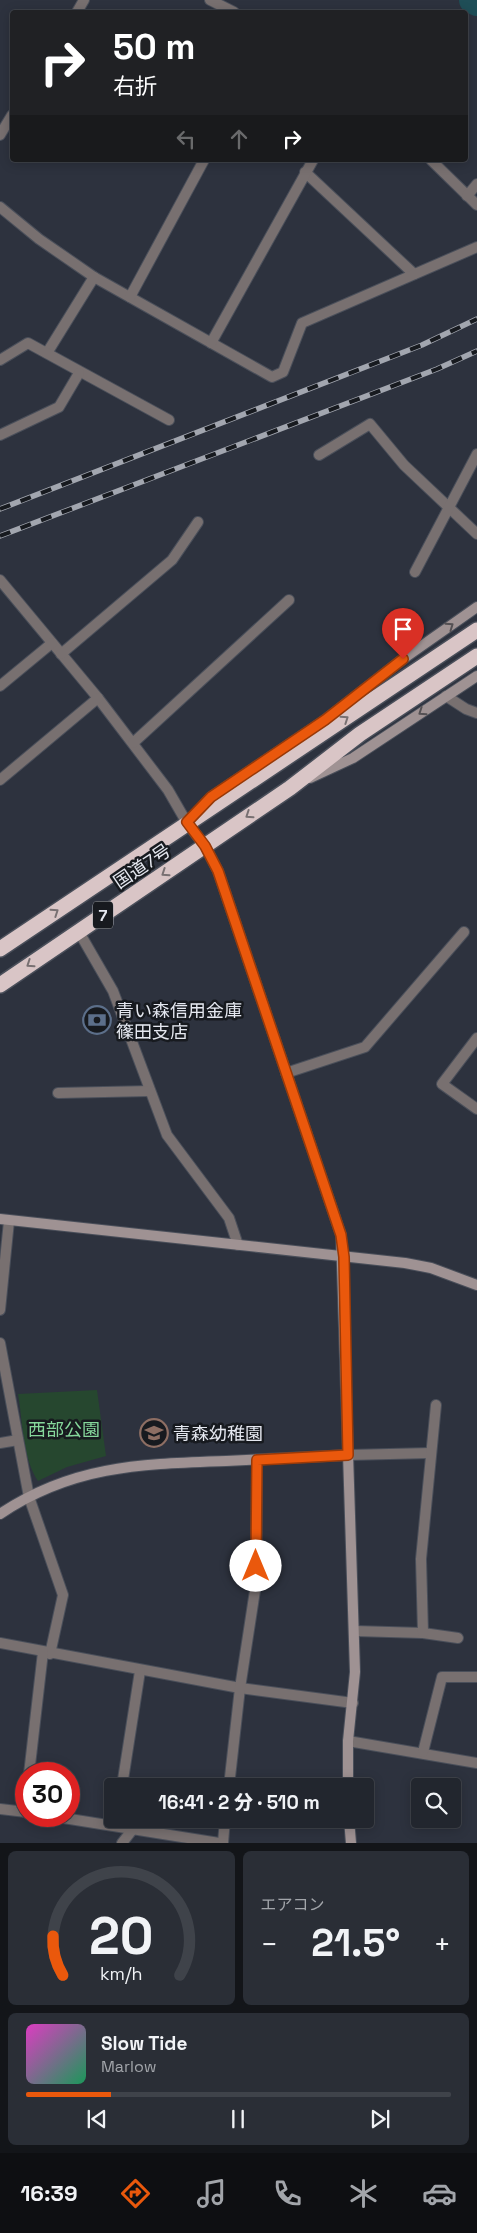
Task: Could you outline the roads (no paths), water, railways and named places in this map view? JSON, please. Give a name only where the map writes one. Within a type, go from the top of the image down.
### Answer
[{"type":"highway","name":"7","points":[[187,822],[332,728],[477,630]]},
{"type":"highway","name":"7","points":[[205,846],[290,788],[360,734],[477,656]]},
{"type":"highway","name":"国道7号","points":[[0,949],[187,822]]},
{"type":"highway","name":"国道7号","points":[[0,985],[205,846]]},
{"type":"street","points":[[210,0],[230,10]]},
{"type":"street","points":[[0,135],[10,118]]},
{"type":"street","points":[[130,297],[203,162]]},
{"type":"street","points":[[211,343],[312,162]]},
{"type":"street","points":[[433,162],[477,205]]},
{"type":"street","points":[[305,172],[414,274]]},
{"type":"street","points":[[467,196],[477,184]]},
{"type":"street","points":[[0,207],[40,239],[94,277],[272,377],[283,372],[302,323],[477,247]]},
{"type":"street","points":[[47,353],[94,277]]},
{"type":"street","points":[[0,360],[28,343],[168,420]]},
{"type":"street","points":[[0,435],[59,406],[79,372]]},
{"type":"street","points":[[319,455],[370,424],[404,465],[477,534]]},
{"type":"street","points":[[415,572],[477,454]]},
{"type":"street","points":[[61,654],[172,560],[198,522]]},
{"type":"street","points":[[1,582],[98,698],[168,790],[187,822],[205,846],[218,871],[341,1235],[344,1257],[354,1631],[353,1703],[348,1741],[348,1778]]},
{"type":"street","points":[[133,744],[289,600]]},
{"type":"street","points":[[187,822],[211,797],[325,720],[403,659],[477,607]]},
{"type":"street","points":[[0,686],[52,643]]},
{"type":"street","points":[[290,788],[353,758],[477,676]]},
{"type":"street","points":[[446,696],[466,709],[477,713]]},
{"type":"street","points":[[0,780],[98,698]]},
{"type":"street","points":[[79,932],[113,991],[167,1135],[229,1218],[238,1244]]},
{"type":"street","points":[[286,1073],[365,1047],[464,932]]},
{"type":"street","points":[[477,1038],[442,1084],[477,1110]]},
{"type":"street","points":[[58,1093],[150,1091]]},
{"type":"street","points":[[0,1310],[4,1220],[405,1263],[431,1268],[477,1285]]},
{"type":"street","points":[[0,1342],[29,1497],[63,1595],[47,1653],[31,1762]]},
{"type":"street","points":[[422,1633],[421,1559],[436,1405]]},
{"type":"street","points":[[0,1443],[18,1440]]},
{"type":"street","points":[[0,1514],[29,1497],[62,1482],[108,1469],[169,1463],[431,1453]]},
{"type":"street","points":[[230,1778],[240,1688],[256,1584],[257,1460]]},
{"type":"street","points":[[354,1631],[422,1633],[458,1638]]},
{"type":"street","points":[[0,1643],[240,1688],[353,1703]]},
{"type":"street","points":[[123,1778],[140,1670]]},
{"type":"street","points":[[423,1752],[442,1676],[477,1676]]},
{"type":"street","points":[[348,1741],[423,1752],[477,1763]]},
{"type":"street","points":[[0,1809],[15,1811]]},
{"type":"street","points":[[80,1819],[104,1822]]},
{"type":"street","points":[[130,1828],[221,1843],[224,1828]]},
{"type":"street","points":[[350,1828],[351,1843]]},
{"type":"street","points":[[122,1843],[133,1829]]},
{"type":"waterway","points":[[473,0],[477,2]]},
{"type":"railway","points":[[0,509],[422,345],[477,319]]},
{"type":"railway","points":[[0,536],[437,369],[477,351]]},
{"type":"place","name":"青い森信用金庫 篠田支店","points":[[97,1020]]},
{"type":"place","name":"青森幼稚園","points":[[154,1433]]},
{"type":"park label","name":"西部公園","points":[[64,1429]]}]
